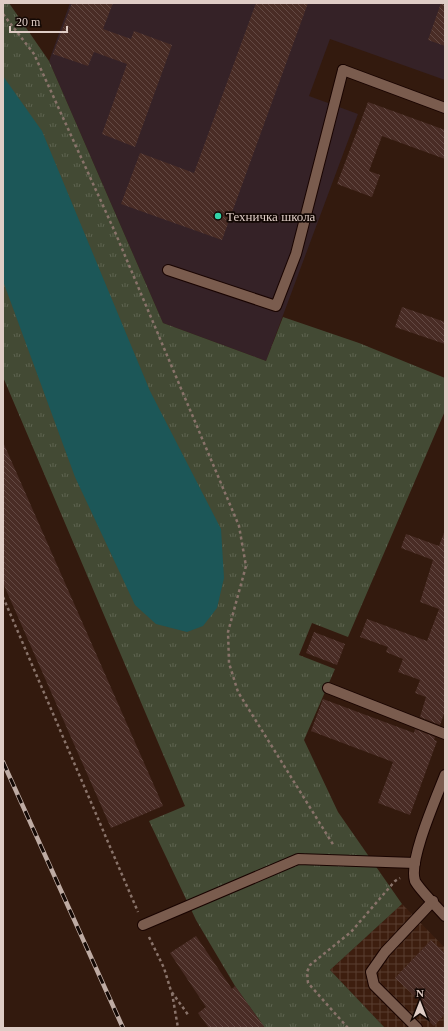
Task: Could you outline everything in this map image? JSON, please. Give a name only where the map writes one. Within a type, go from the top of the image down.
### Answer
[{"type":"street","points":[[168,270],[276,306],[296,254],[344,70],[445,108]]},
{"type":"street","points":[[328,688],[445,734]]},
{"type":"street","points":[[445,775],[420,842],[414,867],[416,882],[445,916]]},
{"type":"street","points":[[143,926],[298,859],[343,859],[414,867]]},
{"type":"street","points":[[417,1028],[374,985],[371,972],[385,952],[433,902]]},
{"type":"path","points":[[3,14],[38,61],[115,232],[239,526],[246,566],[228,632],[229,663],[238,692],[343,859]]},
{"type":"path","points":[[3,597],[143,926],[164,968],[171,991],[178,1028]]},
{"type":"path","points":[[348,1028],[308,983],[307,972],[310,965],[351,932],[395,881],[414,867]]},
{"type":"path","points":[[171,991],[189,1016]]},
{"type":"shaded area","name":"Техничка школа","points":[[70,3],[445,3],[445,80],[330,39],[309,96],[358,114],[266,361],[163,323],[49,61]]},
{"type":"shaded area","points":[[402,904],[445,948],[445,1028],[385,1028],[330,970]]},
{"type":"green space","points":[[3,3],[9,3],[49,61],[163,323],[266,361],[283,317],[359,343],[445,378],[445,411],[348,637],[312,623],[299,655],[335,669],[304,740],[338,812],[402,904],[330,970],[385,1028],[265,1028],[235,986],[196,920],[149,821],[185,806],[3,377]]},
{"type":"water","points":[[3,76],[42,131],[150,391],[221,529],[224,578],[217,608],[203,626],[187,632],[156,624],[135,605],[75,477],[3,281]]},
{"type":"building","points":[[72,3],[113,3],[103,29],[131,39],[134,31],[172,45],[135,147],[102,134],[127,64],[94,52],[88,66],[53,54]]},
{"type":"building","points":[[256,3],[308,3],[222,240],[121,204],[140,153],[194,173]]},
{"type":"building","points":[[441,3],[445,3],[445,46],[428,40]]},
{"type":"building","points":[[368,102],[445,130],[445,159],[382,136],[369,171],[380,175],[372,197],[337,184]]},
{"type":"building","points":[[402,307],[445,322],[445,344],[395,327]]},
{"type":"building","points":[[3,442],[163,806],[111,828],[3,583]]},
{"type":"building","points":[[444,533],[445,711],[440,725],[420,717],[426,697],[415,693],[420,680],[398,672],[403,659],[386,652],[388,647],[360,637],[367,619],[427,641],[439,609],[420,602],[433,560],[401,548],[406,534],[439,546]]},
{"type":"building","points":[[314,632],[345,644],[337,665],[306,653]]},
{"type":"building","points":[[323,699],[414,733],[415,729],[435,737],[434,740],[437,741],[410,815],[378,803],[393,762],[311,731]]},
{"type":"building","points":[[196,936],[232,989],[235,986],[265,1028],[209,1028],[198,1013],[206,1007],[170,953]]},
{"type":"building","points":[[431,940],[445,953],[445,1014],[434,1026],[416,1009],[422,1003],[395,978]]},
{"type":"railway","points":[[3,762],[123,1028]]},
{"type":"place","name":"Техничка школа","points":[[218,216]]}]
